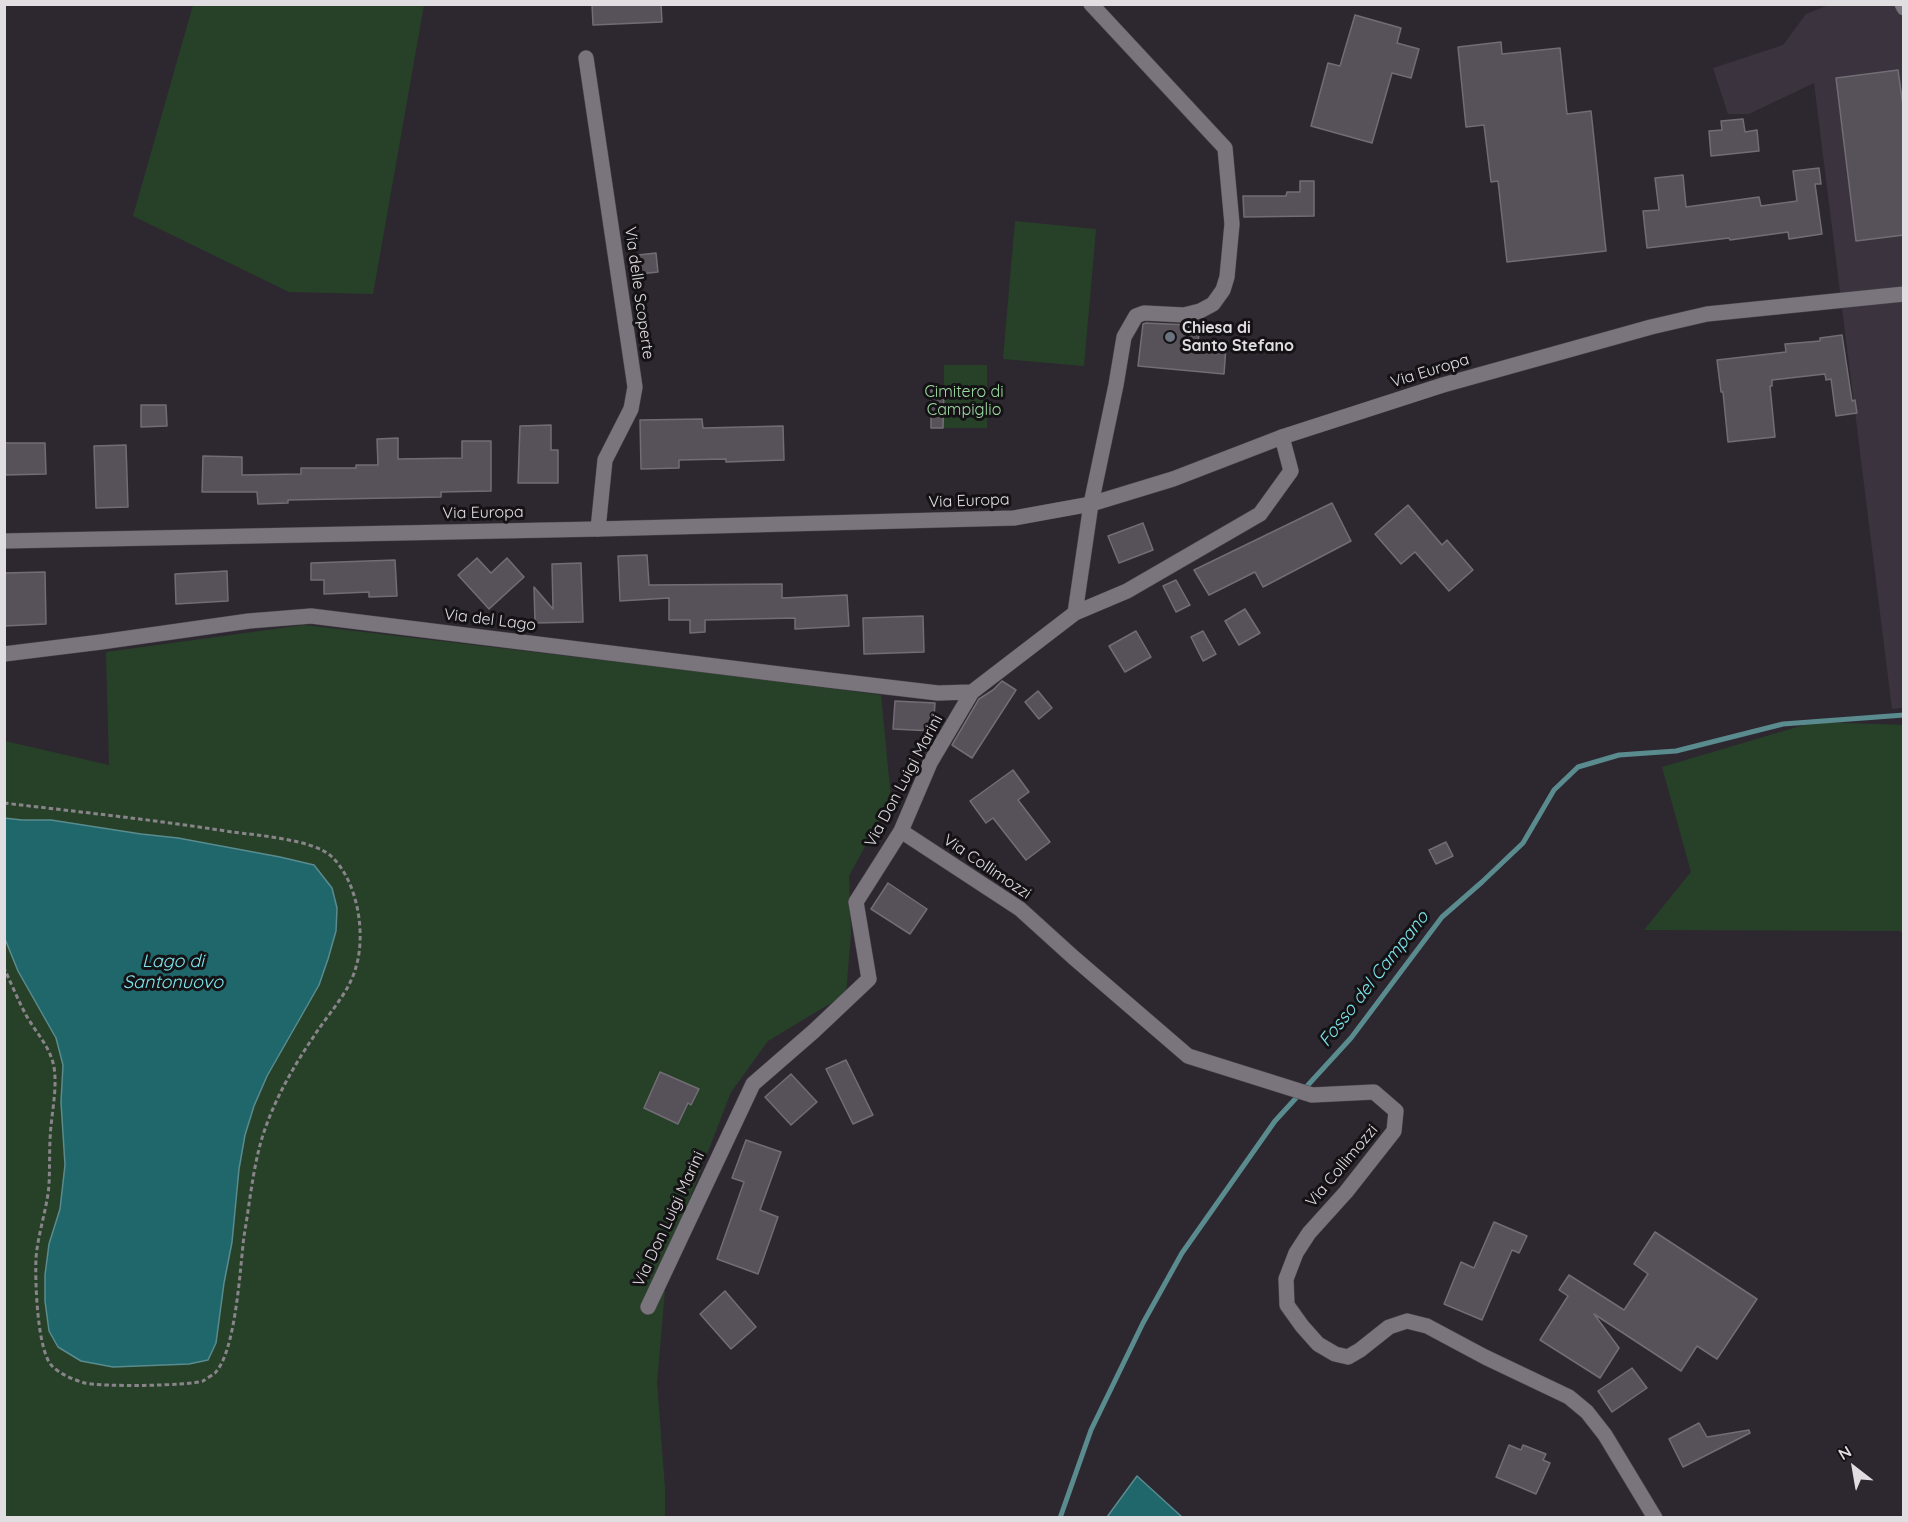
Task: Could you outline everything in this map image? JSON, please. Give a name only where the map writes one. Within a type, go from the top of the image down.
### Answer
[{"type":"street","points":[[1075,613],[1091,504],[1124,337],[1136,316],[1144,313],[1184,315],[1200,311],[1213,304],[1223,290],[1227,277],[1232,224],[1225,148],[1092,4]]},
{"type":"street","name":"Via delle Scoperte","points":[[586,58],[635,387],[631,409],[606,460],[598,529]]},
{"type":"street","name":"Via Europa","points":[[4,541],[1014,518],[1091,504],[1173,478],[1282,437],[1443,385],[1674,321],[1707,314],[1904,294]]},
{"type":"street","name":"Via Don Luigi Marini","points":[[648,1306],[753,1084],[869,979],[856,902],[901,831],[930,763],[972,692],[1075,613],[1127,591],[1260,514],[1291,471],[1282,437]]},
{"type":"street","name":"Via del Lago","points":[[4,654],[249,621],[311,616],[938,693],[972,692]]},
{"type":"street","name":"Via Collimozzi","points":[[901,831],[1020,909],[1188,1056],[1312,1095],[1374,1092],[1396,1111],[1394,1131],[1346,1192],[1309,1233],[1296,1253],[1287,1279],[1287,1305],[1318,1344],[1335,1354],[1348,1357],[1389,1327],[1407,1321],[1426,1326],[1569,1397],[1587,1412],[1605,1435],[1655,1518]]},
{"type":"path","points":[[4,802],[172,822],[283,839],[322,849],[341,867],[349,881],[359,917],[361,939],[356,968],[346,991],[314,1035],[284,1086],[272,1115],[260,1148],[228,1344],[221,1364],[206,1380],[109,1385],[85,1383],[62,1374],[46,1357],[40,1336],[36,1256],[49,1186],[55,1091],[54,1068],[42,1036],[27,1018],[4,968]]},
{"type":"shaded area","points":[[1829,5],[1903,5],[1903,708],[1892,709],[1814,83],[1749,114],[1728,114],[1713,68],[1783,45],[1806,14]]},
{"type":"green space","points":[[193,5],[424,5],[373,294],[289,292],[133,216]]},
{"type":"green space","points":[[1015,221],[1096,229],[1084,366],[1003,359]]},
{"type":"green space","name":"Cimitero di Campiglio","points":[[944,365],[987,365],[987,428],[931,428],[931,390],[944,390]]},
{"type":"green space","points":[[304,625],[881,695],[891,799],[849,876],[851,933],[846,994],[768,1041],[731,1092],[668,1255],[657,1383],[665,1517],[5,1518],[5,741],[109,765],[106,652]]},
{"type":"green space","points":[[1814,722],[1903,725],[1903,933],[1900,931],[1644,930],[1691,872],[1662,767]]},
{"type":"water","name":"Lago di Santonuovo","points":[[4,818],[51,820],[178,838],[280,857],[314,865],[332,888],[337,908],[336,931],[319,985],[267,1076],[245,1135],[239,1169],[232,1242],[216,1343],[208,1360],[189,1364],[113,1367],[81,1361],[58,1347],[49,1331],[45,1301],[45,1275],[49,1244],[60,1209],[65,1165],[61,1102],[63,1065],[56,1038],[18,971],[5,939]]},
{"type":"water","points":[[1137,1476],[1182,1517],[1107,1517]]},
{"type":"building","points":[[592,4],[661,4],[662,22],[593,25]]},
{"type":"building","points":[[1355,15],[1401,28],[1397,43],[1419,49],[1411,78],[1392,73],[1372,143],[1311,126],[1328,63],[1340,66]]},
{"type":"building","points":[[1501,42],[1502,54],[1560,48],[1567,114],[1591,111],[1606,251],[1507,262],[1498,181],[1491,182],[1484,125],[1466,127],[1458,47]]},
{"type":"building","points":[[1898,70],[1904,113],[1904,235],[1856,241],[1836,78]]},
{"type":"building","points":[[1743,119],[1745,132],[1757,130],[1759,151],[1711,156],[1709,131],[1722,130],[1721,121]]},
{"type":"building","points":[[1819,168],[1821,184],[1815,184],[1822,234],[1789,239],[1788,232],[1647,248],[1643,211],[1659,210],[1655,178],[1683,175],[1686,207],[1759,197],[1761,206],[1797,201],[1793,171]]},
{"type":"building","points":[[1300,181],[1314,181],[1314,216],[1244,217],[1243,196],[1286,196],[1287,192],[1300,192]]},
{"type":"building","points":[[656,253],[658,272],[640,274],[638,255]]},
{"type":"building","points":[[1143,324],[1189,325],[1188,330],[1199,331],[1198,345],[1226,347],[1224,374],[1138,366]]},
{"type":"building","points":[[1842,335],[1852,401],[1855,400],[1857,413],[1836,416],[1831,379],[1826,380],[1825,374],[1772,380],[1772,386],[1770,386],[1775,437],[1728,442],[1717,360],[1786,352],[1785,344],[1820,341],[1820,338]]},
{"type":"building","points":[[931,390],[944,390],[943,428],[931,428]]},
{"type":"building","points":[[141,405],[166,405],[167,426],[141,427]]},
{"type":"building","points":[[702,419],[703,428],[783,426],[784,460],[726,462],[726,459],[679,460],[679,468],[641,469],[640,420]]},
{"type":"building","points":[[551,425],[551,450],[558,450],[558,483],[518,483],[520,426]]},
{"type":"building","points":[[398,438],[398,459],[462,458],[462,441],[491,441],[491,491],[441,492],[441,497],[288,500],[288,503],[258,504],[257,492],[202,492],[203,456],[242,457],[242,475],[301,474],[301,468],[356,468],[356,465],[378,465],[377,439]]},
{"type":"building","points":[[4,443],[45,443],[46,474],[4,475]]},
{"type":"building","points":[[126,445],[128,507],[96,508],[94,446]]},
{"type":"building","points":[[1332,503],[1351,541],[1263,587],[1255,572],[1209,595],[1194,570]]},
{"type":"building","points":[[1408,505],[1442,545],[1447,540],[1473,570],[1449,591],[1415,552],[1401,564],[1375,534]]},
{"type":"building","points":[[1143,523],[1153,550],[1119,563],[1108,536]]},
{"type":"building","points":[[647,555],[649,585],[782,584],[782,598],[847,595],[849,626],[795,629],[795,618],[705,620],[705,632],[690,633],[690,620],[669,620],[669,598],[620,601],[618,556]]},
{"type":"building","points":[[477,558],[491,573],[507,558],[524,577],[489,609],[458,575]]},
{"type":"building","points":[[395,560],[397,596],[369,597],[369,592],[324,594],[324,580],[311,580],[311,563]]},
{"type":"building","points":[[581,563],[583,622],[535,623],[534,587],[553,609],[552,564]]},
{"type":"building","points":[[227,571],[228,601],[176,604],[175,574]]},
{"type":"building","points":[[45,572],[46,624],[4,626],[4,573]]},
{"type":"building","points":[[1176,580],[1190,605],[1176,612],[1163,586]]},
{"type":"building","points":[[1245,609],[1260,633],[1239,645],[1225,621]]},
{"type":"building","points":[[923,616],[924,652],[864,654],[863,618]]},
{"type":"building","points":[[1136,631],[1151,657],[1125,672],[1109,646]]},
{"type":"building","points":[[1203,631],[1216,654],[1203,661],[1191,637]]},
{"type":"building","points":[[1002,681],[1016,690],[972,758],[952,745],[979,699]]},
{"type":"building","points":[[1038,691],[1052,708],[1039,719],[1025,702]]},
{"type":"building","points":[[895,701],[935,703],[933,731],[893,729]]},
{"type":"building","points":[[1013,770],[1029,792],[1018,800],[1050,842],[1026,860],[993,818],[986,823],[970,801]]},
{"type":"building","points":[[1446,842],[1453,856],[1436,864],[1429,850]]},
{"type":"building","points":[[888,883],[927,909],[910,934],[871,909]]},
{"type":"building","points":[[846,1060],[873,1115],[853,1124],[826,1069]]},
{"type":"building","points":[[660,1072],[699,1089],[691,1105],[688,1103],[678,1124],[644,1108]]},
{"type":"building","points":[[791,1074],[817,1102],[791,1125],[765,1097]]},
{"type":"building","points":[[746,1140],[781,1152],[760,1210],[778,1217],[758,1274],[717,1259],[744,1182],[732,1178]]},
{"type":"building","points":[[1494,1222],[1527,1236],[1519,1253],[1512,1250],[1482,1320],[1444,1304],[1461,1262],[1474,1268]]},
{"type":"building","points":[[1655,1232],[1757,1299],[1717,1359],[1697,1346],[1681,1371],[1594,1314],[1619,1348],[1600,1378],[1540,1340],[1568,1296],[1559,1290],[1569,1275],[1624,1310],[1648,1274],[1634,1264]]},
{"type":"building","points":[[725,1291],[756,1327],[731,1349],[700,1314]]},
{"type":"building","points":[[1632,1368],[1647,1388],[1612,1412],[1598,1391]]},
{"type":"building","points":[[1699,1423],[1707,1437],[1749,1430],[1750,1433],[1683,1467],[1669,1439]]},
{"type":"building","points":[[1509,1445],[1521,1450],[1523,1445],[1546,1454],[1543,1460],[1550,1463],[1536,1494],[1496,1477]]},
{"type":"waterway","name":"Fosso del Campano","points":[[1060,1518],[1091,1430],[1143,1323],[1182,1253],[1275,1121],[1351,1038],[1442,917],[1523,843],[1554,790],[1578,767],[1619,755],[1676,751],[1783,724],[1904,715]]},
{"type":"place","name":"Chiesa di Santo Stefano","points":[[1170,337]]}]
